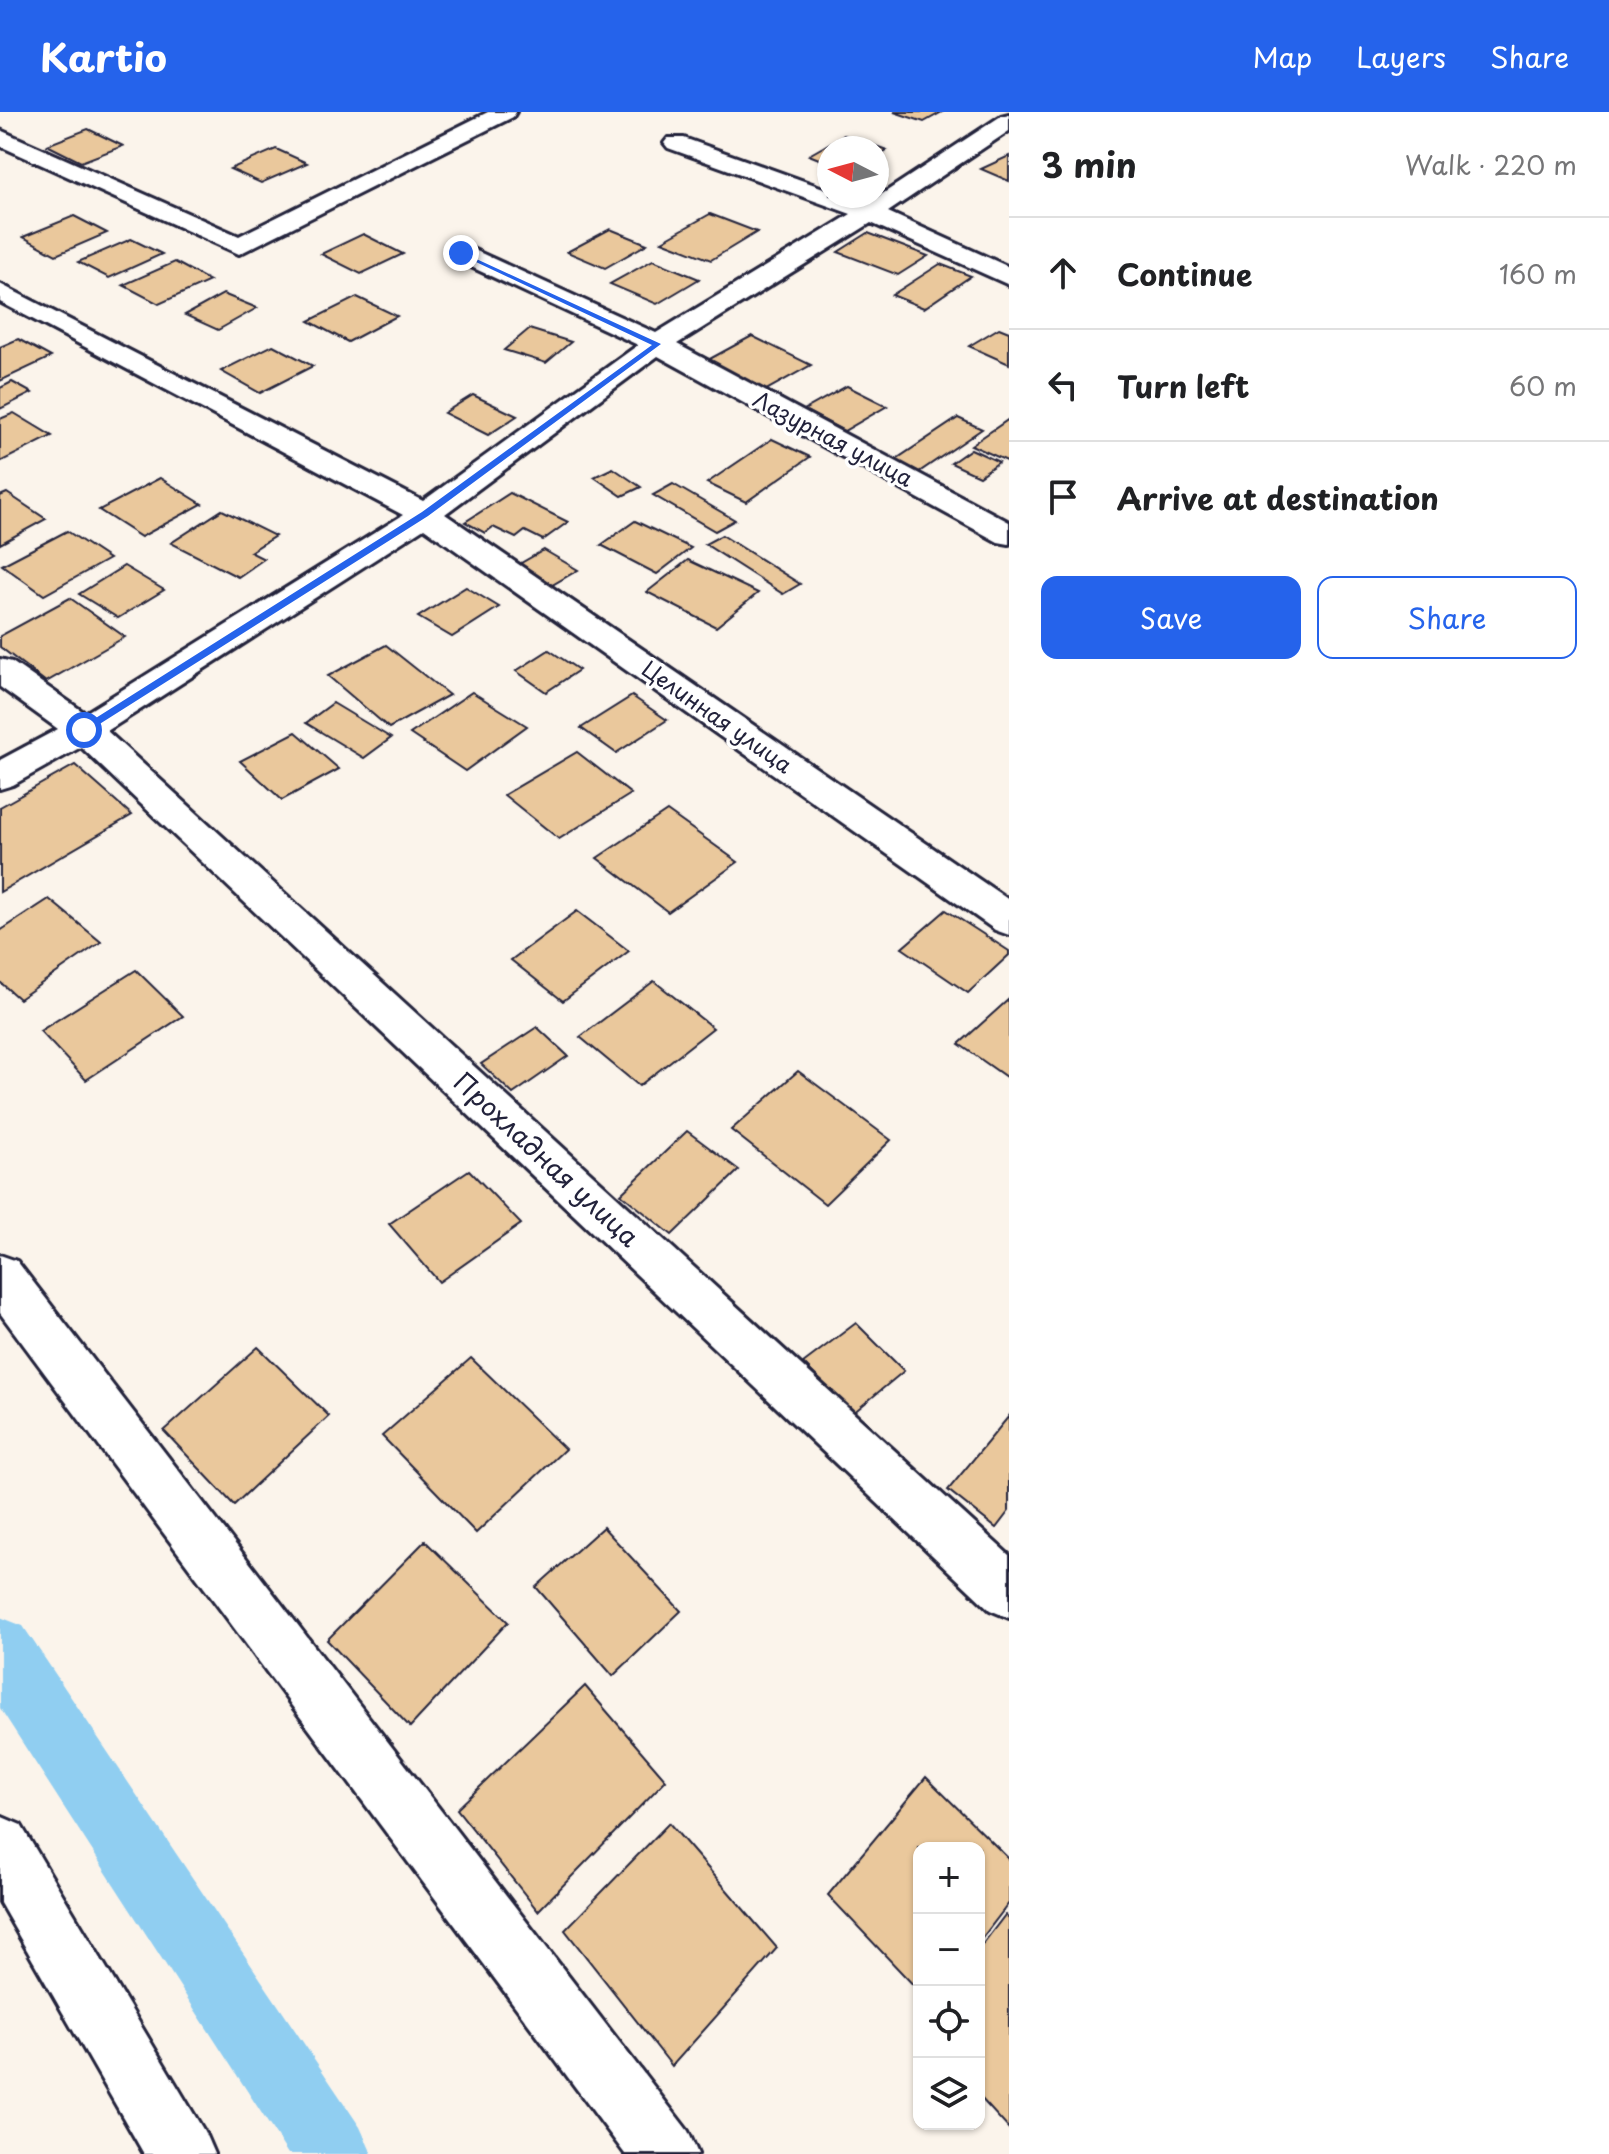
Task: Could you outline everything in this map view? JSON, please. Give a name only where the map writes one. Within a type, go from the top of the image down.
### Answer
[{"type":"street","points":[[0,137],[239,246],[505,112]]},
{"type":"street","points":[[0,776],[84,730],[425,514],[657,344],[870,213],[1009,121]]},
{"type":"street","points":[[676,143],[870,213],[1009,277]]},
{"type":"street","name":"Лазурная улица","points":[[461,253],[657,344],[1009,535]]},
{"type":"street","name":"Целинная улица","points":[[0,292],[425,514],[1009,920]]},
{"type":"street","name":"Прохладная улица","points":[[0,670],[84,730],[1009,1591]]},
{"type":"street","points":[[0,1276],[665,2154]]},
{"type":"street","points":[[0,1846],[181,2154]]},
{"type":"building","points":[[894,112],[942,112],[924,122]]},
{"type":"building","points":[[88,129],[123,146],[81,162],[47,145]]},
{"type":"building","points":[[276,149],[307,163],[261,183],[230,169]]},
{"type":"building","points":[[1009,156],[1009,181],[981,169]]},
{"type":"building","points":[[710,214],[757,232],[711,260],[662,241]]},
{"type":"building","points":[[74,216],[107,233],[56,255],[23,237]]},
{"type":"building","points":[[610,229],[647,244],[605,268],[567,252]]},
{"type":"building","points":[[868,233],[928,256],[898,275],[838,252]]},
{"type":"building","points":[[363,234],[403,254],[361,274],[321,254]]},
{"type":"building","points":[[131,239],[162,254],[109,278],[78,262]]},
{"type":"building","points":[[653,260],[699,279],[657,304],[610,284]]},
{"type":"building","points":[[175,262],[210,281],[159,304],[123,285]]},
{"type":"building","points":[[940,264],[971,276],[924,308],[892,295]]},
{"type":"building","points":[[223,294],[257,308],[218,330],[185,315]]},
{"type":"building","points":[[357,297],[397,316],[348,342],[309,321]]},
{"type":"building","points":[[999,328],[1009,332],[1009,364],[969,346]]},
{"type":"building","points":[[529,329],[571,342],[546,363],[504,350]]},
{"type":"building","points":[[752,336],[811,365],[766,390],[706,361]]},
{"type":"building","points":[[18,339],[51,357],[0,381],[0,347]]},
{"type":"building","points":[[273,345],[313,366],[260,393],[221,371]]},
{"type":"building","points":[[12,382],[32,393],[0,409],[0,388]]},
{"type":"building","points":[[847,386],[887,406],[844,431],[804,410]]},
{"type":"building","points":[[473,395],[517,416],[488,435],[444,413]]},
{"type":"building","points":[[14,413],[52,436],[0,462],[0,419]]},
{"type":"building","points":[[958,418],[982,429],[919,472],[895,460]]},
{"type":"building","points":[[1009,419],[1009,462],[971,445]]},
{"type":"building","points":[[772,439],[810,457],[746,502],[707,483]]},
{"type":"building","points":[[971,449],[999,462],[979,476],[951,463]]},
{"type":"building","points":[[613,468],[641,487],[622,496],[594,477]]},
{"type":"building","points":[[160,478],[202,504],[141,537],[99,510]]},
{"type":"building","points":[[673,484],[735,520],[715,531],[653,495]]},
{"type":"building","points":[[7,493],[46,519],[0,544],[0,496]]},
{"type":"building","points":[[510,493],[568,522],[543,540],[525,531],[516,538],[493,527],[485,533],[465,522]]},
{"type":"building","points":[[222,510],[275,536],[250,552],[264,559],[238,577],[171,543]]},
{"type":"building","points":[[635,521],[691,548],[657,574],[601,545]]},
{"type":"building","points":[[67,531],[109,559],[44,595],[2,565]]},
{"type":"building","points":[[722,535],[800,584],[783,594],[705,544]]},
{"type":"building","points":[[544,550],[578,570],[547,588],[514,567]]},
{"type":"building","points":[[688,560],[758,593],[716,627],[647,592]]},
{"type":"building","points":[[124,566],[164,590],[118,618],[79,594]]},
{"type":"building","points":[[466,587],[499,607],[452,637],[418,617]]},
{"type":"building","points":[[70,598],[125,637],[46,682],[0,647],[0,636]]},
{"type":"building","points":[[386,645],[449,695],[389,728],[328,676]]},
{"type":"building","points":[[549,650],[579,670],[546,692],[516,671]]},
{"type":"building","points":[[472,692],[527,726],[465,771],[410,734]]},
{"type":"building","points":[[632,696],[667,720],[616,753],[581,728]]},
{"type":"building","points":[[333,703],[391,738],[364,758],[306,723]]},
{"type":"building","points":[[296,732],[339,769],[282,800],[240,761]]},
{"type":"building","points":[[577,752],[631,794],[559,839],[504,795]]},
{"type":"building","points":[[75,765],[132,815],[0,892],[0,807]]},
{"type":"building","points":[[667,811],[738,862],[668,912],[597,858]]},
{"type":"building","points":[[49,899],[101,942],[19,999],[0,982],[0,931]]},
{"type":"building","points":[[946,910],[1009,951],[1009,955],[968,993],[902,948]]},
{"type":"building","points":[[577,911],[629,951],[563,1001],[511,960]]},
{"type":"building","points":[[136,970],[183,1016],[86,1080],[40,1031]]},
{"type":"building","points":[[654,981],[713,1028],[639,1086],[580,1037]]},
{"type":"building","points":[[1009,999],[1009,1079],[959,1044]]},
{"type":"building","points":[[537,1027],[568,1056],[513,1094],[481,1064]]},
{"type":"building","points":[[798,1071],[891,1140],[825,1204],[731,1130]]},
{"type":"building","points":[[687,1131],[739,1170],[672,1235],[621,1194]]},
{"type":"building","points":[[469,1170],[521,1224],[439,1282],[389,1224]]},
{"type":"building","points":[[856,1323],[904,1371],[852,1414],[803,1363]]},
{"type":"building","points":[[258,1347],[329,1416],[234,1505],[164,1431]]},
{"type":"building","points":[[471,1358],[565,1449],[476,1533],[382,1436]]},
{"type":"building","points":[[1009,1416],[1009,1511],[996,1528],[948,1490]]},
{"type":"building","points":[[603,1527],[681,1611],[613,1676],[536,1587]]},
{"type":"building","points":[[425,1541],[508,1622],[410,1727],[327,1640]]},
{"type":"building","points":[[585,1686],[666,1780],[538,1911],[457,1809]]},
{"type":"building","points":[[926,1777],[1009,1859],[1009,1903],[985,1934],[985,1842],[913,1842],[913,1985],[828,1895]]},
{"type":"building","points":[[669,1823],[777,1948],[672,2066],[565,1930]]},
{"type":"building","points":[[1005,1915],[1009,1919],[1009,2129],[985,2103],[985,1941]]},
{"type":"waterway","points":[[0,1649],[333,2154]]},
{"type":"route","points":[[84,730],[425,514],[657,344],[461,253]]}]
